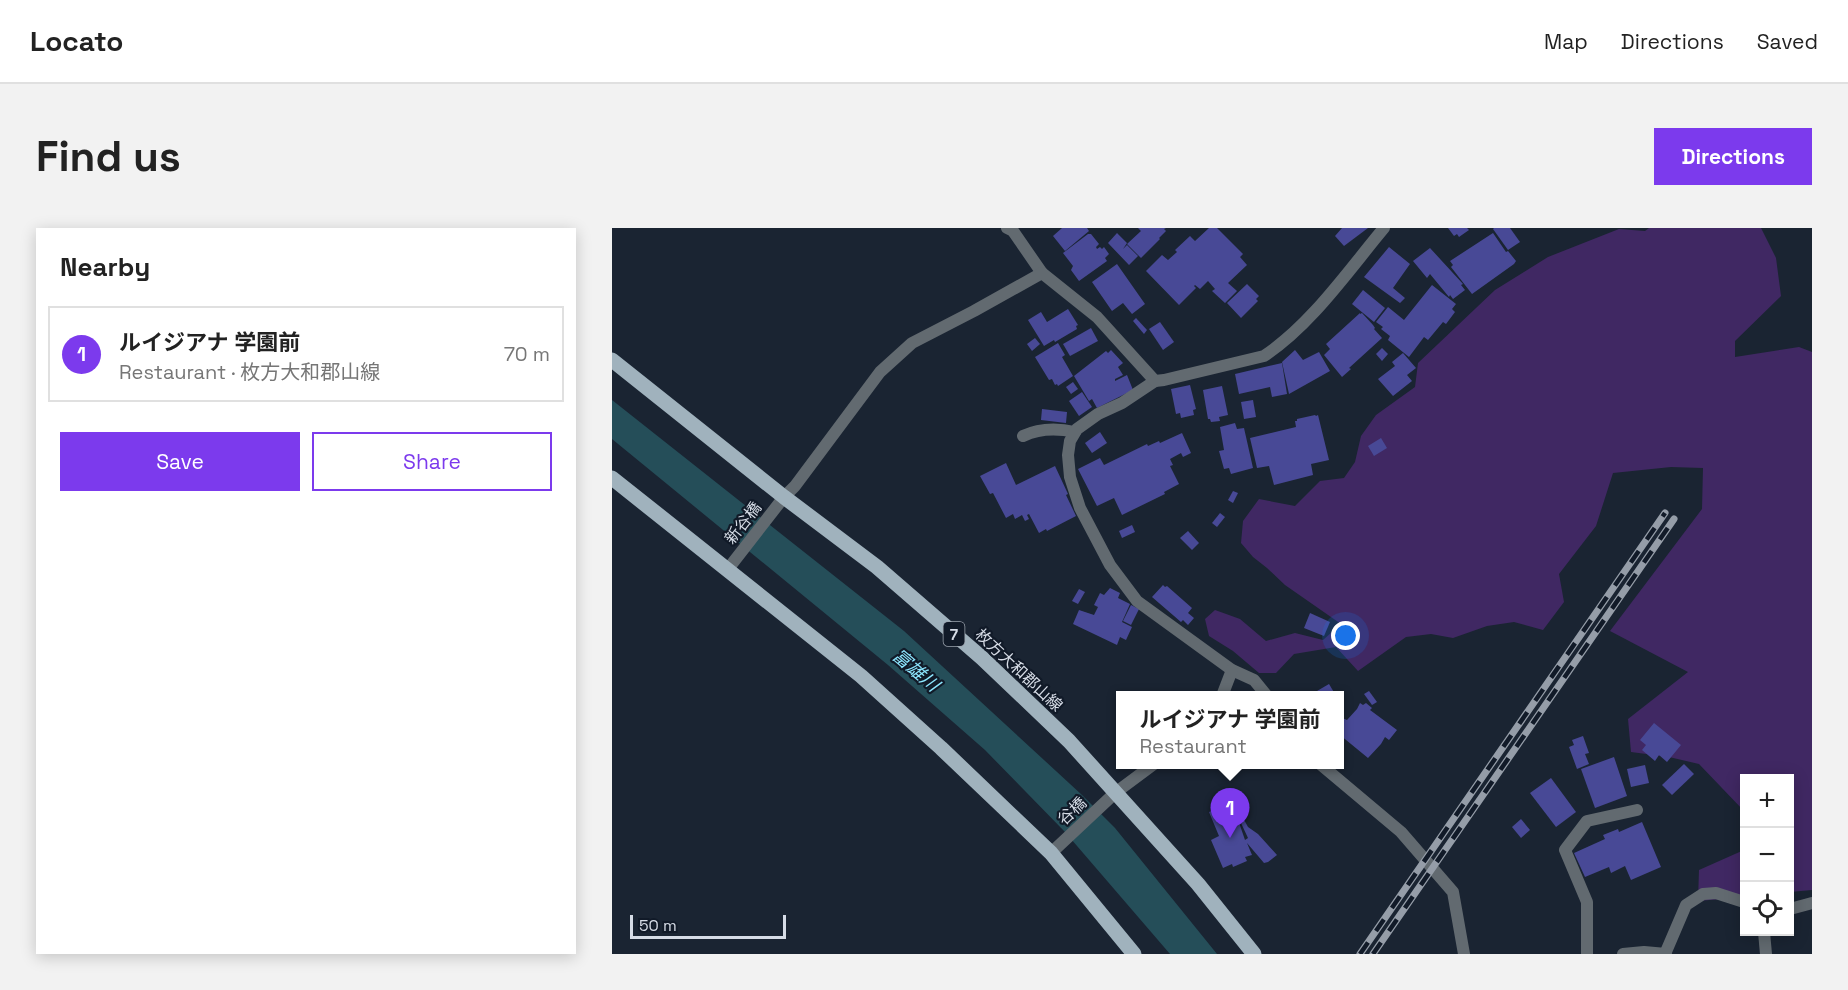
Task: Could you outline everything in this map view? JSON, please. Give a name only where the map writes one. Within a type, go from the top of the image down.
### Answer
[{"type":"main road","name":"枚方大和郡山線","points":[[612,360],[784,497],[877,567],[982,658],[1069,741],[1198,884],[1254,954]]},
{"type":"main road","points":[[612,478],[861,676],[941,748],[1051,853],[1134,954]]},
{"type":"street","points":[[1263,691],[1254,680],[1232,670],[1137,601],[1110,565],[1080,508],[1070,477],[1068,455],[1070,441],[1077,429],[1098,414],[1122,404],[1155,381],[1264,356],[1298,331],[1384,228]]},
{"type":"street","points":[[1012,229],[1042,273],[1097,317],[1155,381]]},
{"type":"street","name":"新谷橋","points":[[728,569],[795,486],[880,372],[912,343],[1042,273]]},
{"type":"street","points":[[1023,436],[1036,430],[1075,432]]},
{"type":"street","points":[[1224,691],[1232,670]]},
{"type":"street","name":"谷橋","points":[[1051,853],[1115,793],[1148,769]]},
{"type":"street","points":[[1325,769],[1401,832],[1453,892],[1464,954]]},
{"type":"street","points":[[1587,954],[1587,902],[1565,850],[1587,821],[1637,810]]},
{"type":"street","points":[[1623,954],[1644,952],[1666,954],[1686,906],[1703,894],[1716,893],[1740,901]]},
{"type":"street","points":[[1794,908],[1812,903]]},
{"type":"street","points":[[1764,936],[1766,954]]},
{"type":"shaded area","points":[[1649,228],[1761,228],[1776,258],[1781,296],[1735,341],[1735,357],[1799,347],[1812,352],[1812,890],[1794,892],[1794,774],[1740,774],[1740,807],[1699,764],[1631,752],[1628,719],[1688,672],[1610,631],[1702,509],[1703,468],[1671,467],[1613,473],[1596,526],[1559,574],[1564,602],[1543,630],[1514,622],[1487,626],[1453,638],[1431,634],[1406,637],[1358,671],[1336,647],[1294,654],[1276,673],[1259,673],[1233,651],[1209,636],[1205,619],[1215,610],[1240,619],[1266,641],[1295,633],[1323,640],[1341,624],[1285,585],[1253,557],[1241,543],[1243,521],[1259,499],[1295,506],[1320,481],[1344,478],[1355,462],[1361,436],[1376,415],[1415,387],[1418,363],[1495,290],[1548,257],[1619,229],[1645,231]]},
{"type":"shaded area","points":[[1740,852],[1740,897],[1698,901],[1699,870]]},
{"type":"water","name":"富雄川","points":[[612,400],[904,631],[1115,828],[1217,954],[1170,954],[1065,832],[985,750],[888,665],[612,439]]},
{"type":"building","points":[[1062,228],[1087,228],[1089,231],[1065,251],[1053,236]]},
{"type":"building","points":[[1138,228],[1166,228],[1160,239],[1141,258],[1127,244],[1141,231]]},
{"type":"building","points":[[1209,228],[1217,228],[1243,254],[1240,257],[1247,265],[1228,283],[1237,291],[1225,303],[1212,291],[1215,289],[1208,281],[1200,289],[1195,285],[1196,288],[1179,305],[1146,271],[1162,255],[1168,260],[1190,236],[1195,241]]},
{"type":"building","points":[[1342,228],[1368,228],[1344,246],[1335,236]]},
{"type":"building","points":[[1448,228],[1467,228],[1469,230],[1459,237],[1457,234],[1454,236]]},
{"type":"building","points":[[1494,228],[1510,228],[1520,242],[1508,250]]},
{"type":"building","points":[[1117,233],[1127,243],[1123,249],[1127,245],[1138,256],[1129,265],[1108,243]]},
{"type":"building","points":[[1493,233],[1506,252],[1508,251],[1516,261],[1472,294],[1451,267],[1453,265],[1450,261]]},
{"type":"building","points":[[1091,234],[1099,244],[1097,249],[1104,247],[1109,254],[1105,258],[1107,261],[1079,281],[1071,270],[1073,266],[1063,253]]},
{"type":"building","points":[[1389,247],[1410,264],[1393,288],[1405,298],[1400,303],[1364,277]]},
{"type":"building","points":[[1430,248],[1463,284],[1461,285],[1465,290],[1453,299],[1430,274],[1427,278],[1413,261]]},
{"type":"building","points":[[1117,264],[1145,304],[1132,314],[1123,303],[1112,311],[1092,282]]},
{"type":"building","points":[[1247,284],[1259,296],[1256,299],[1258,301],[1241,318],[1227,303]]},
{"type":"building","points":[[1432,285],[1456,304],[1452,309],[1455,312],[1446,324],[1443,322],[1428,340],[1424,337],[1409,357],[1388,340],[1390,336],[1376,322],[1388,307],[1404,320]]},
{"type":"building","points":[[1363,290],[1385,308],[1374,322],[1352,304]]},
{"type":"building","points":[[1068,309],[1078,325],[1077,329],[1044,346],[1028,320],[1041,312],[1047,322]]},
{"type":"building","points":[[1360,313],[1373,325],[1382,338],[1342,377],[1324,355],[1330,349],[1326,344]]},
{"type":"building","points":[[1136,318],[1147,330],[1144,334],[1133,321]]},
{"type":"building","points":[[1160,322],[1174,342],[1163,350],[1149,329]]},
{"type":"building","points":[[1091,328],[1098,341],[1070,356],[1063,344]]},
{"type":"building","points":[[1035,338],[1040,344],[1032,351],[1027,344]]},
{"type":"building","points":[[1058,343],[1065,355],[1062,357],[1073,376],[1058,386],[1052,379],[1049,380],[1035,357]]},
{"type":"building","points":[[1382,348],[1388,354],[1382,361],[1376,354]]},
{"type":"building","points":[[1111,350],[1123,363],[1118,367],[1123,375],[1115,381],[1127,375],[1133,390],[1097,408],[1092,399],[1089,401],[1074,376],[1106,351],[1108,353]]},
{"type":"building","points":[[1295,350],[1303,360],[1319,352],[1330,371],[1289,394],[1282,362]]},
{"type":"building","points":[[1403,353],[1416,368],[1407,375],[1412,381],[1393,396],[1378,379],[1395,366],[1392,362]]},
{"type":"building","points":[[1282,363],[1287,394],[1272,397],[1270,387],[1239,394],[1235,374]]},
{"type":"building","points":[[1073,382],[1078,389],[1071,394],[1066,387]]},
{"type":"building","points":[[1190,385],[1196,409],[1193,410],[1194,415],[1181,418],[1180,413],[1176,414],[1171,389]]},
{"type":"building","points":[[1222,386],[1228,415],[1219,417],[1220,421],[1211,422],[1208,419],[1203,390]]},
{"type":"building","points":[[1082,392],[1092,407],[1079,416],[1069,401]]},
{"type":"building","points":[[1253,400],[1256,417],[1244,419],[1241,402]]},
{"type":"building","points":[[1042,409],[1067,412],[1066,423],[1041,420]]},
{"type":"building","points":[[1318,415],[1329,460],[1311,464],[1313,475],[1274,485],[1269,466],[1257,468],[1250,438],[1296,427],[1297,419]]},
{"type":"building","points":[[1235,423],[1237,429],[1244,428],[1253,468],[1231,474],[1229,468],[1224,469],[1219,451],[1224,450],[1220,427]]},
{"type":"building","points":[[1100,432],[1107,443],[1092,453],[1085,443]]},
{"type":"building","points":[[1182,433],[1191,453],[1183,457],[1181,453],[1170,459],[1173,465],[1170,466],[1179,484],[1164,492],[1165,494],[1122,515],[1114,498],[1097,506],[1078,469],[1100,458],[1104,465],[1147,444],[1148,446],[1159,441],[1160,443]]},
{"type":"building","points":[[1381,438],[1387,448],[1374,456],[1368,446]]},
{"type":"building","points":[[1006,463],[1016,485],[1055,466],[1076,516],[1039,533],[1029,514],[1027,515],[1029,519],[1025,521],[1022,515],[1015,519],[1013,514],[1006,518],[993,493],[990,494],[980,476]]},
{"type":"building","points":[[1233,491],[1238,493],[1233,503],[1228,500]]},
{"type":"building","points":[[1220,513],[1225,517],[1217,527],[1212,523]]},
{"type":"building","points":[[1132,525],[1135,532],[1122,538],[1119,531]]},
{"type":"building","points":[[1188,531],[1199,543],[1192,550],[1180,538]]},
{"type":"building","points":[[1163,585],[1192,608],[1188,613],[1194,618],[1188,625],[1183,620],[1181,622],[1152,597]]},
{"type":"building","points":[[1110,588],[1120,593],[1118,598],[1130,604],[1122,622],[1132,627],[1126,640],[1120,637],[1117,645],[1073,624],[1079,610],[1094,615],[1098,607],[1094,605],[1100,593],[1104,595]]},
{"type":"building","points":[[1079,589],[1085,592],[1078,604],[1072,601]]},
{"type":"building","points":[[1131,605],[1139,609],[1131,625],[1123,621]]},
{"type":"building","points":[[1310,613],[1330,622],[1324,636],[1304,628]]},
{"type":"building","points":[[1329,684],[1333,691],[1317,691]]},
{"type":"building","points":[[1369,691],[1377,702],[1372,705],[1364,694]]},
{"type":"building","points":[[1360,703],[1363,705],[1366,703],[1372,708],[1370,710],[1397,730],[1389,740],[1385,737],[1368,758],[1344,738],[1344,719],[1347,720]]},
{"type":"building","points":[[1654,723],[1681,745],[1667,762],[1659,755],[1655,761],[1642,750],[1646,745],[1640,740]]},
{"type":"building","points":[[1583,736],[1589,753],[1585,754],[1589,764],[1577,769],[1569,747],[1574,745],[1572,740]]},
{"type":"building","points":[[1614,757],[1627,796],[1595,808],[1581,769]]},
{"type":"building","points":[[1684,764],[1694,774],[1672,795],[1662,785]]},
{"type":"building","points":[[1645,765],[1649,783],[1631,787],[1627,769]]},
{"type":"building","points":[[1551,778],[1576,812],[1556,827],[1530,793]]},
{"type":"building","points":[[1223,806],[1224,808],[1228,806],[1230,810],[1234,808],[1237,807],[1248,827],[1258,834],[1277,855],[1264,863],[1247,843],[1252,855],[1245,857],[1247,861],[1233,867],[1232,864],[1223,868],[1211,840],[1219,836],[1209,812]],"holes":[[[1234,808],[1248,838],[1245,840]]]},
{"type":"building","points":[[1521,819],[1530,830],[1521,838],[1512,827]]},
{"type":"building","points":[[1642,822],[1661,867],[1631,880],[1625,866],[1611,873],[1609,867],[1585,877],[1574,853],[1605,839],[1603,835],[1618,829],[1619,832]]},
{"type":"railway","points":[[1360,954],[1665,513]]},
{"type":"railway","points":[[1373,954],[1674,519]]},
{"type":"place","name":"ルイジアナ 学園前","points":[[1230,838]]}]
